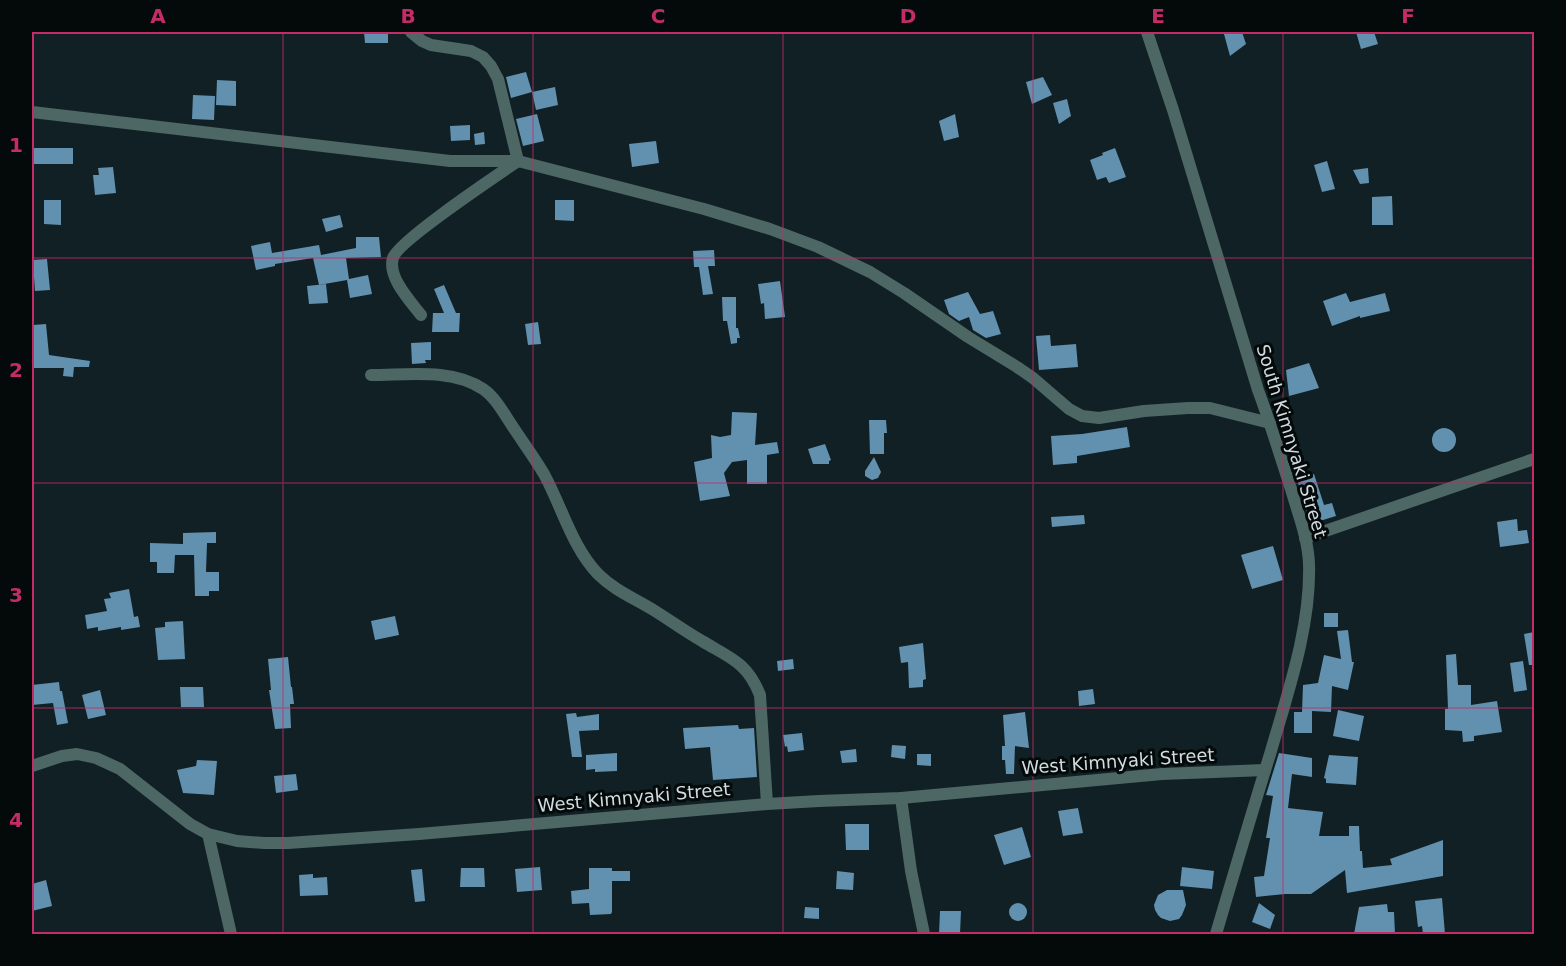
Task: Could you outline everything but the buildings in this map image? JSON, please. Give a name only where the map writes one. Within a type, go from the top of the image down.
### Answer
[{"type":"street","points":[[411,32],[431,45],[471,51],[483,57],[491,66],[498,79],[518,161]]},
{"type":"street","name":"South Kimnyaki Street","points":[[1147,32],[1270,423],[1305,538],[1309,564],[1308,600],[1288,694],[1216,934]]},
{"type":"street","points":[[32,112],[450,161],[518,161],[704,209],[818,246],[870,272],[904,293],[1033,378],[1069,409],[1082,416],[1099,418],[1144,411],[1210,408],[1270,423]]},
{"type":"street","points":[[421,315],[395,277],[392,265],[395,254],[411,238],[518,161]]},
{"type":"street","points":[[371,375],[443,375],[468,380],[485,390],[498,404],[544,474],[585,558],[599,575],[702,642],[726,654],[743,667],[755,681],[760,695],[767,804]]},
{"type":"street","points":[[1305,538],[1534,459]]},
{"type":"street","name":"West Kimnyaki Street","points":[[32,766],[62,756],[77,754],[96,758],[120,769],[189,824],[208,834],[237,841],[264,843],[419,834],[767,804],[901,798],[1161,774],[1265,770]]},
{"type":"street","points":[[901,798],[911,872],[924,934]]},
{"type":"street","points":[[208,834],[231,934]]}]
